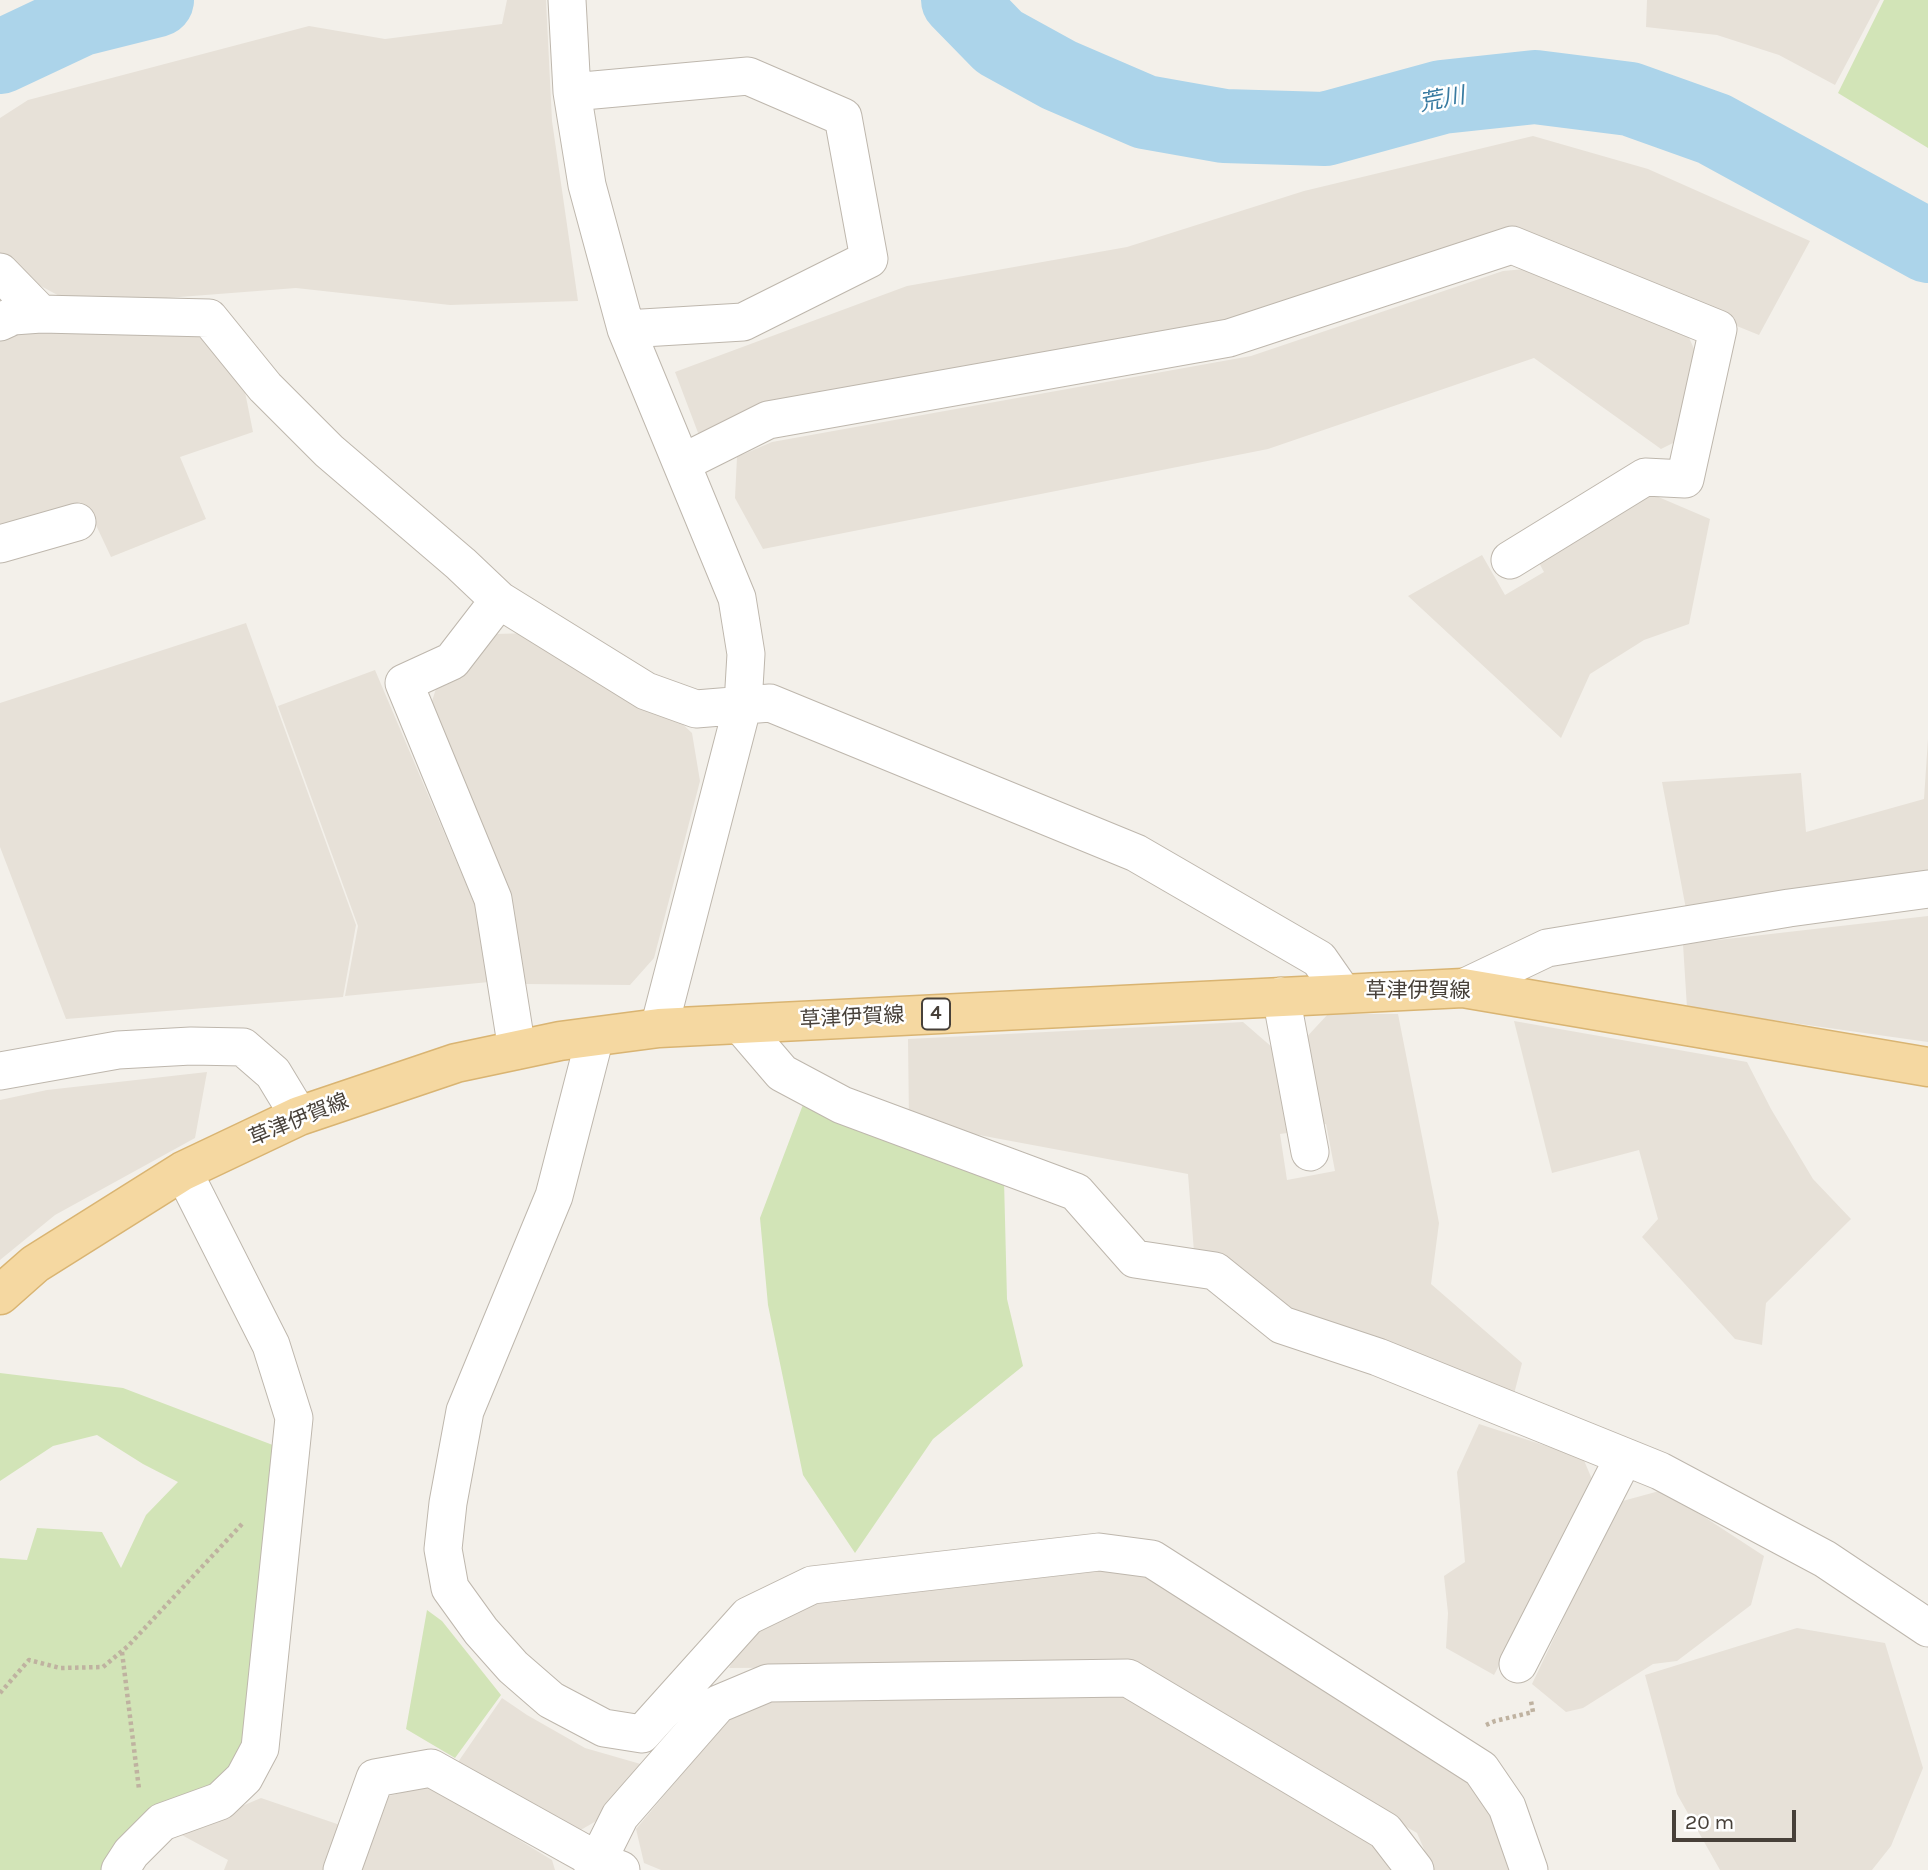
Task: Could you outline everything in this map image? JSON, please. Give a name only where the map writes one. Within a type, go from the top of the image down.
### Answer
[{"type":"main road","name":"草津伊賀線","points":[[0,1295],[36,1264],[183,1171],[299,1116],[456,1063],[517,1050],[659,1028],[1463,988],[1928,1067]]},
{"type":"street","points":[[567,3],[572,92],[587,186],[626,329],[737,598],[746,654],[743,705],[659,1028]]},
{"type":"street","points":[[572,92],[748,76],[843,117],[869,259],[743,323],[626,329]]},
{"type":"street","points":[[682,463],[768,420],[1229,338],[1512,245],[1718,329],[1685,479],[1645,477],[1510,560]]},
{"type":"street","points":[[0,272],[41,314]]},
{"type":"street","points":[[0,322],[13,316],[41,314],[209,318],[265,387],[329,450],[499,600],[646,691],[696,709],[770,703],[1136,853],[1319,958],[1342,992]]},
{"type":"street","points":[[0,544],[77,522]]},
{"type":"street","points":[[499,600],[452,661],[404,683],[493,900],[517,1050]]},
{"type":"street","points":[[1463,988],[1547,948],[1789,908],[1928,890]]},
{"type":"street","points":[[1281,996],[1310,1152]]},
{"type":"street","points":[[740,1024],[782,1073],[842,1105],[1076,1192],[1135,1259],[1215,1271],[1282,1325],[1378,1357],[1660,1471],[1825,1559],[1928,1628]]},
{"type":"street","points":[[595,1037],[554,1196],[465,1411],[448,1503],[443,1549],[450,1588],[481,1631],[513,1667],[551,1700],[604,1728],[642,1734],[748,1616],[812,1585],[1099,1552],[1152,1559],[1481,1769],[1507,1807],[1529,1870]]},
{"type":"street","points":[[0,1071],[118,1050],[191,1046],[243,1047],[273,1073],[299,1116]]},
{"type":"street","points":[[120,1870],[131,1853],[162,1822],[220,1801],[244,1778],[260,1748],[289,1474],[294,1418],[271,1345],[183,1171]]},
{"type":"street","points":[[1518,1664],[1624,1457]]},
{"type":"street","points":[[342,1870],[375,1778],[431,1768],[604,1867],[620,1816],[718,1704],[768,1683],[1128,1678],[1385,1831],[1415,1870]]},
{"type":"path","points":[[0,1693],[29,1660],[60,1668],[103,1667],[122,1651],[289,1474]]},
{"type":"path","points":[[122,1651],[145,1839]]},
{"type":"path","points":[[1483,1726],[1533,1712],[1530,1699]]},
{"type":"shaded area","points":[[507,0],[546,0],[552,121],[578,301],[450,305],[296,288],[76,305],[13,271],[0,255],[0,118],[28,100],[309,26],[385,39],[502,24]]},
{"type":"shaded area","points":[[1647,0],[1880,0],[1835,85],[1779,55],[1717,35],[1646,27]]},
{"type":"shaded area","points":[[1533,136],[1648,169],[1810,241],[1759,335],[1515,236],[1224,326],[700,438],[675,372],[907,286],[1127,247],[1304,191]]},
{"type":"shaded area","points":[[1536,268],[1683,324],[1698,358],[1681,439],[1661,449],[1534,358],[1268,449],[763,549],[735,498],[737,457],[772,442],[1251,356],[1503,271]]},
{"type":"shaded area","points":[[199,329],[243,382],[253,432],[180,457],[206,519],[111,557],[87,506],[0,532],[0,339],[19,331]]},
{"type":"shaded area","points":[[1649,493],[1710,519],[1689,624],[1644,640],[1590,674],[1561,738],[1408,596],[1482,555],[1505,595],[1544,572],[1538,561]]},
{"type":"shaded area","points":[[246,623],[356,925],[343,997],[66,1019],[0,847],[0,703]]},
{"type":"shaded area","points":[[531,633],[676,718],[692,733],[700,781],[654,958],[630,985],[524,984],[428,714],[439,679],[495,634]]},
{"type":"shaded area","points":[[375,670],[477,910],[489,982],[345,996],[358,926],[278,706]]},
{"type":"shaded area","points":[[1928,739],[1928,885],[1686,909],[1662,782],[1801,773],[1806,832],[1924,799]]},
{"type":"shaded area","points":[[1928,916],[1928,1042],[1687,1008],[1683,944]]},
{"type":"shaded area","points":[[1328,1014],[1398,1014],[1439,1223],[1431,1284],[1522,1363],[1514,1394],[1298,1322],[1194,1252],[1188,1174],[909,1122],[908,1039],[1243,1022],[1273,1048],[1287,1133],[1280,1134],[1287,1180],[1335,1171],[1326,1124],[1317,1126],[1303,1041]]},
{"type":"shaded area","points":[[1514,1021],[1747,1062],[1771,1109],[1813,1179],[1851,1219],[1766,1303],[1762,1345],[1735,1339],[1642,1237],[1658,1219],[1639,1150],[1552,1173]]},
{"type":"shaded area","points":[[207,1072],[195,1138],[55,1215],[0,1260],[0,1100],[47,1090]]},
{"type":"shaded area","points":[[1479,1424],[1583,1458],[1594,1484],[1494,1675],[1446,1648],[1448,1613],[1444,1576],[1465,1562],[1457,1472]]},
{"type":"shaded area","points":[[1663,1490],[1764,1556],[1751,1605],[1677,1661],[1653,1664],[1583,1708],[1566,1712],[1532,1684],[1619,1502]]},
{"type":"shaded area","points":[[1104,1567],[1150,1575],[1458,1765],[1501,1817],[1519,1870],[1433,1870],[1417,1833],[1130,1665],[729,1668],[750,1630],[815,1596]]},
{"type":"shaded area","points":[[1797,1628],[1885,1643],[1923,1768],[1891,1846],[1872,1870],[1720,1870],[1677,1794],[1645,1675]]},
{"type":"shaded area","points":[[1123,1694],[1373,1842],[1395,1870],[661,1870],[644,1863],[636,1829],[728,1719],[775,1700]]},
{"type":"shaded area","points":[[502,1698],[585,1748],[644,1765],[598,1820],[572,1835],[456,1765]]},
{"type":"shaded area","points":[[429,1785],[552,1860],[555,1870],[362,1870],[389,1796]]},
{"type":"shaded area","points":[[261,1798],[340,1825],[324,1870],[224,1870],[228,1860],[178,1833]]},
{"type":"green space","points":[[1884,0],[1928,0],[1928,148],[1838,93]]},
{"type":"green space","points":[[804,1102],[1004,1180],[1007,1299],[1023,1366],[933,1439],[855,1553],[803,1475],[768,1305],[760,1218]]},
{"type":"green space","points":[[0,1373],[123,1388],[278,1447],[247,1729],[231,1766],[194,1802],[109,1870],[0,1870],[0,1558],[27,1560],[37,1528],[102,1532],[121,1568],[146,1515],[178,1482],[97,1435],[53,1446],[0,1481]]},
{"type":"green space","points":[[427,1610],[442,1621],[501,1695],[455,1758],[406,1729]]},
{"type":"waterway","name":"荒川","points":[[0,57],[81,19],[157,0]]},
{"type":"waterway","name":"荒川","points":[[958,0],[999,42],[1059,75],[1145,112],[1224,126],[1325,129],[1442,97],[1535,87],[1630,99],[1714,129],[1928,246]]}]
